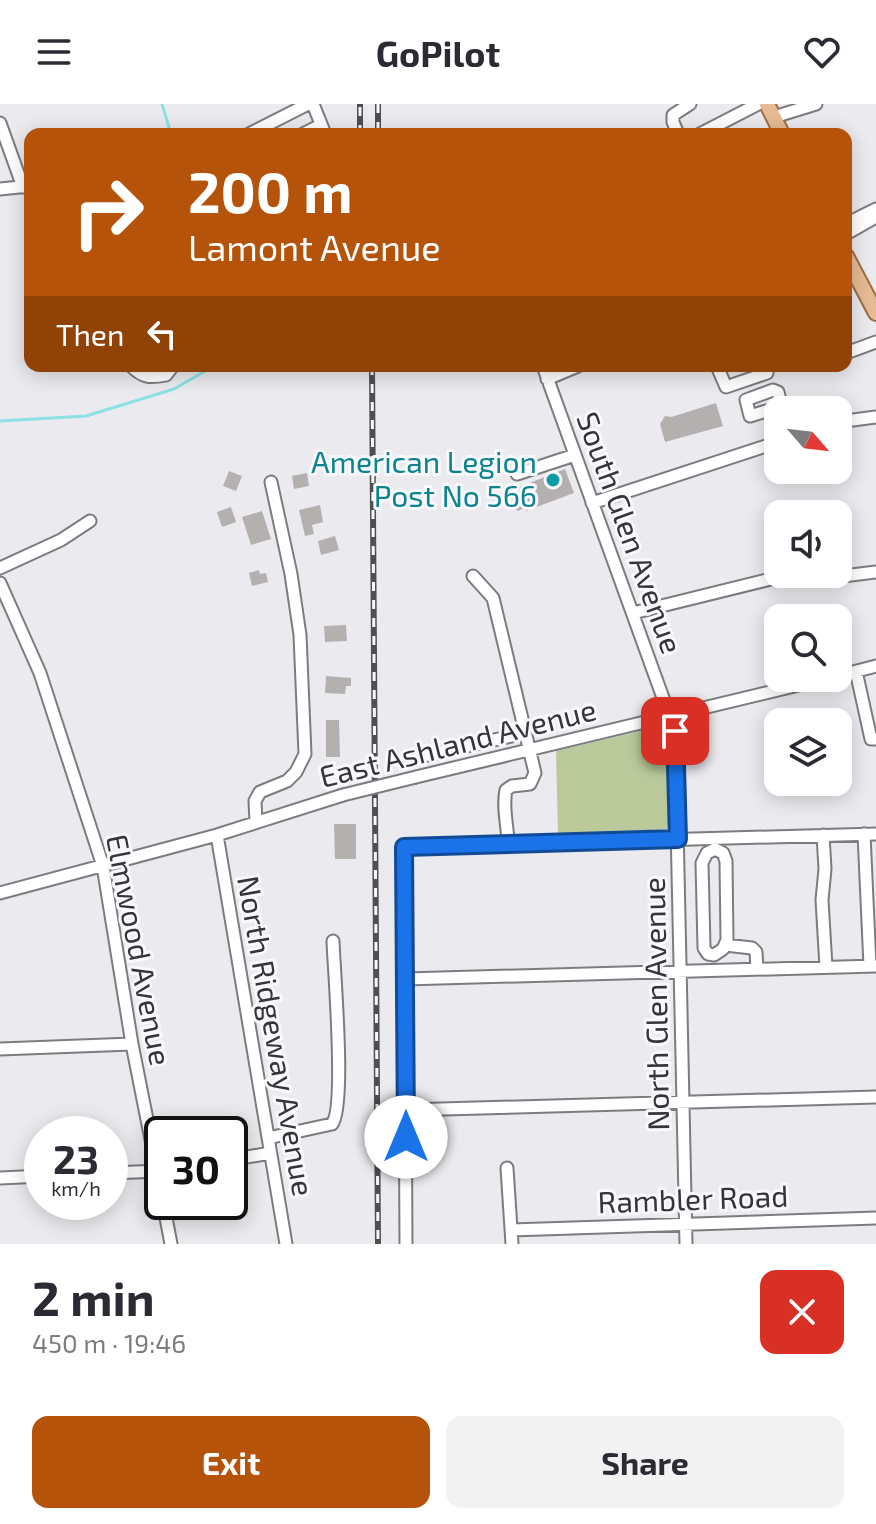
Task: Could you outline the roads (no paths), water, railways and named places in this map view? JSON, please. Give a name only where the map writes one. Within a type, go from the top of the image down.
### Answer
[{"type":"main road","points":[[852,268],[876,313]]},
{"type":"street","points":[[257,128],[282,110],[310,104],[322,128]]},
{"type":"street","points":[[676,128],[673,115],[690,104]]},
{"type":"street","points":[[712,128],[758,104]]},
{"type":"street","points":[[770,111],[816,104]]},
{"type":"street","points":[[0,123],[24,181]]},
{"type":"street","points":[[0,189],[24,186]]},
{"type":"street","points":[[852,221],[876,209]]},
{"type":"street","points":[[852,231],[876,217]]},
{"type":"street","points":[[852,351],[876,342]]},
{"type":"street","points":[[137,372],[151,378],[168,372]]},
{"type":"street","name":"South Glen Avenue","points":[[545,372],[671,716]]},
{"type":"street","points":[[547,379],[564,372]]},
{"type":"street","points":[[720,372],[726,387],[767,372]]},
{"type":"street","points":[[852,420],[876,417]]},
{"type":"street","points":[[592,503],[764,445]]},
{"type":"street","points":[[517,474],[575,455]]},
{"type":"street","points":[[256,822],[255,801],[260,792],[287,781],[296,772],[305,754],[300,635],[291,574],[271,482]]},
{"type":"street","points":[[0,568],[61,540],[90,521]]},
{"type":"street","points":[[852,575],[876,572]]},
{"type":"street","points":[[473,576],[493,598],[535,773],[533,781],[508,787],[504,793],[508,844]]},
{"type":"street","points":[[633,613],[764,581]]},
{"type":"street","name":"Elmwood Avenue","points":[[0,583],[40,673],[103,866],[132,1044],[148,1116]]},
{"type":"street","points":[[852,672],[876,666]]},
{"type":"street","points":[[856,671],[871,739],[876,739]]},
{"type":"street","name":"East Ashland Avenue","points":[[0,893],[217,835],[343,795],[770,692]]},
{"type":"street","name":"North Glen Avenue","points":[[671,716],[675,731],[686,1244]]},
{"type":"street","points":[[406,760],[525,733]]},
{"type":"street","points":[[405,979],[873,966],[870,834],[715,844],[678,839],[404,847],[406,1244]]},
{"type":"street","name":"North Ridgeway Avenue","points":[[217,835],[286,1244]]},
{"type":"street","points":[[823,835],[825,869],[822,900],[826,967]]},
{"type":"street","points":[[714,955],[725,945],[726,861],[715,844]]},
{"type":"street","points":[[714,955],[708,954],[704,948],[702,863],[715,844]]},
{"type":"street","points":[[268,1138],[332,1124],[337,1116],[339,1090],[333,941]]},
{"type":"street","points":[[725,945],[752,948],[756,952],[757,969]]},
{"type":"street","points":[[714,955],[715,970]]},
{"type":"street","points":[[0,1049],[132,1044]]},
{"type":"street","points":[[406,1110],[876,1097]]},
{"type":"street","points":[[248,1157],[270,1153]]},
{"type":"street","points":[[507,1168],[512,1244]]},
{"type":"street","points":[[0,1178],[24,1177]]},
{"type":"street","name":"Rambler Road","points":[[511,1230],[876,1218]]},
{"type":"street","points":[[166,1220],[171,1244]]},
{"type":"waterway","points":[[162,104],[169,128]]},
{"type":"waterway","points":[[0,421],[86,416],[174,389],[204,372]]},
{"type":"railway","points":[[360,104],[360,128]]},
{"type":"railway","points":[[378,104],[378,128]]},
{"type":"railway","points":[[372,372],[378,1244]]},
{"type":"place","name":"American Legion Post No 566","points":[[553,480]]}]
